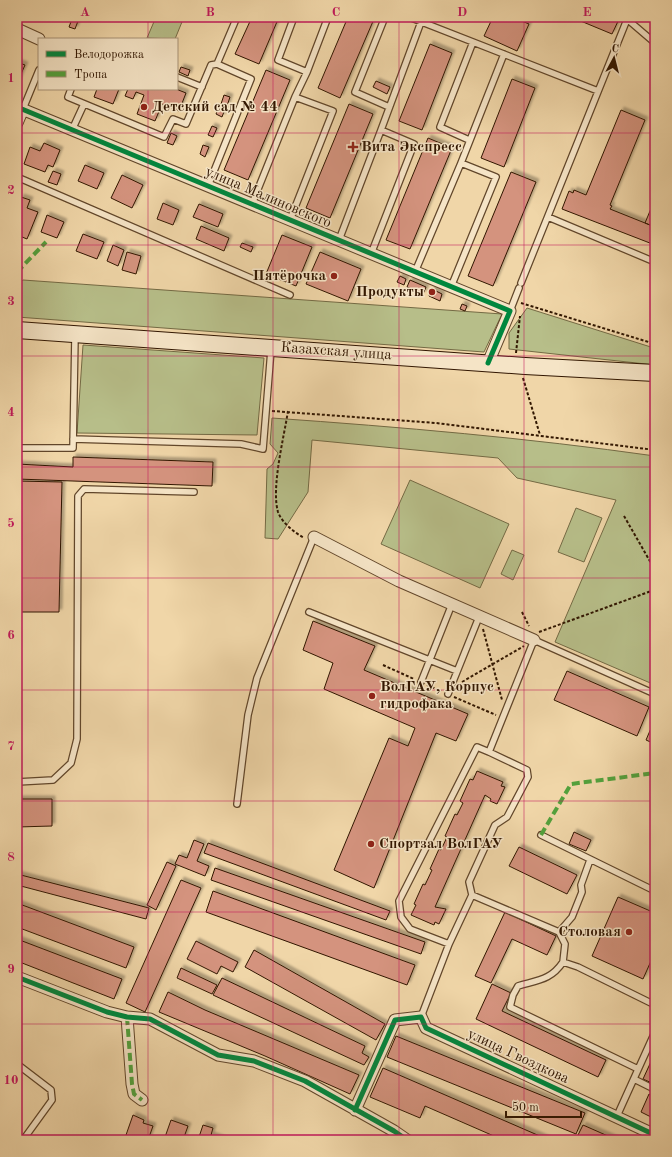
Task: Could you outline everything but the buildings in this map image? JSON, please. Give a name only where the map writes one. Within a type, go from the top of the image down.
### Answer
[{"type":"main road","name":"Казахская улица","points":[[17,330],[488,363],[655,373]]},
{"type":"street","points":[[17,29],[38,39]]},
{"type":"street","points":[[17,123],[20,108]]},
{"type":"street","name":"улица Малиновского","points":[[20,108],[510,311]]},
{"type":"street","points":[[488,363],[510,311]]},
{"type":"street","points":[[313,540],[399,581],[480,616],[534,637]]},
{"type":"street","points":[[17,977],[107,1012],[127,1017],[150,1019],[218,1055],[254,1061],[305,1081],[355,1110],[394,1130],[407,1140]]},
{"type":"street","points":[[127,1017],[132,1084],[134,1094],[142,1100]]},
{"type":"street","points":[[355,1110],[395,1020],[421,1017]]},
{"type":"street","name":"улица Гвоздкова","points":[[421,1017],[426,1028],[655,1135]]},
{"type":"lane","points":[[218,64],[237,17]]},
{"type":"lane","points":[[294,17],[278,60],[307,72]]},
{"type":"lane","points":[[252,204],[295,97],[307,72],[328,17]]},
{"type":"lane","points":[[385,17],[355,92],[389,107]]},
{"type":"lane","points":[[409,17],[598,91]]},
{"type":"lane","points":[[510,311],[627,18],[655,43]]},
{"type":"lane","points":[[339,240],[421,22]]},
{"type":"lane","points":[[469,140],[440,127],[473,42]]},
{"type":"lane","points":[[415,272],[461,163],[504,54]]},
{"type":"lane","points":[[71,90],[68,97],[164,137],[173,119],[186,124],[211,65],[218,64],[251,79],[208,186]]},
{"type":"lane","points":[[20,108],[38,72]]},
{"type":"lane","points":[[178,76],[202,87]]},
{"type":"lane","points":[[290,220],[334,111],[295,97]]},
{"type":"lane","points":[[72,130],[84,104]]},
{"type":"lane","points":[[371,254],[414,144],[381,130]]},
{"type":"lane","points":[[451,287],[496,176],[461,163]]},
{"type":"lane","points":[[17,177],[290,295]]},
{"type":"lane","points":[[548,217],[655,262]]},
{"type":"lane","points":[[17,448],[73,448],[75,334]]},
{"type":"lane","points":[[73,439],[241,444],[263,449],[272,348]]},
{"type":"lane","points":[[17,782],[53,780],[71,763],[77,739],[78,496],[84,489],[194,492]]},
{"type":"lane","points":[[237,804],[248,715],[257,678],[313,540]]},
{"type":"lane","points":[[421,682],[452,604]]},
{"type":"lane","points":[[309,612],[457,671]]},
{"type":"lane","points":[[449,691],[480,616]]},
{"type":"lane","points":[[489,752],[534,637],[655,694]]},
{"type":"lane","points":[[421,1017],[449,944],[472,895],[469,882],[495,825],[508,817],[528,777],[527,770],[477,747],[399,901],[401,917],[410,929],[449,944]]},
{"type":"lane","points":[[541,836],[655,890]]},
{"type":"lane","points":[[559,932],[572,917],[582,892],[582,885],[590,860]]},
{"type":"lane","points":[[472,895],[559,932],[565,944],[563,962],[556,972],[551,976],[518,986],[512,995],[510,1007],[638,1069]]},
{"type":"lane","points":[[563,962],[578,967],[655,1006]]},
{"type":"lane","points":[[617,1116],[655,1032]]},
{"type":"lane","points":[[17,1064],[51,1090],[52,1100],[23,1140]]},
{"type":"lane","points":[[634,1079],[652,1088]]},
{"type":"path","points":[[515,300],[655,344]]},
{"type":"path","points":[[267,410],[444,424],[655,450]]},
{"type":"path","points":[[288,412],[276,491],[278,513],[292,531],[313,540]]},
{"type":"path","points":[[624,516],[655,570]]},
{"type":"path","points":[[449,691],[534,637],[655,591],[653,584],[655,578]]},
{"type":"path","points":[[480,616],[505,713]]},
{"type":"green space","points":[[156,17],[184,17],[175,38],[147,38]]},
{"type":"green space","points":[[23,280],[502,314],[484,352],[17,317],[17,285]]},
{"type":"green space","points":[[527,308],[654,348],[655,365],[509,349],[509,333]]},
{"type":"green space","points":[[83,345],[264,358],[257,435],[77,433]]},
{"type":"green space","points":[[272,418],[464,434],[655,456],[655,685],[555,642],[616,500],[517,478],[498,458],[312,440],[308,492],[278,539],[265,538],[267,469],[273,464],[278,453],[270,444]]},
{"type":"green space","points":[[410,480],[509,524],[480,588],[381,544]]},
{"type":"green space","points":[[576,508],[602,518],[584,562],[558,552]]},
{"type":"green space","points":[[512,550],[524,555],[513,580],[501,574]]},
{"type":"marked path","points":[[17,272],[46,242]]},
{"type":"marked path","points":[[541,835],[571,784],[655,773]]},
{"type":"marked path","points":[[127,1017],[132,1084],[134,1094],[142,1100]]},
{"type":"cycle path","points":[[17,107],[510,311],[488,363]]},
{"type":"cycle path","points":[[17,977],[107,1012],[127,1017],[150,1019],[218,1055],[254,1061],[305,1081],[394,1131],[407,1140]]},
{"type":"cycle path","points":[[355,1110],[395,1020],[421,1017],[426,1028],[655,1135]]},
{"type":"place","name":"Детский сад № 44","points":[[144,107]]},
{"type":"place","name":"Вита Экспресс","points":[[353,147]]},
{"type":"place","name":"Пятёрочка","points":[[334,276]]},
{"type":"place","name":"Продукты","points":[[432,292]]},
{"type":"place","name":"ВолГАУ, Корпус гидрофака","points":[[372,696]]},
{"type":"place","name":"Спортзал ВолГАУ","points":[[371,844]]},
{"type":"place","name":"Столовая","points":[[629,932]]}]
